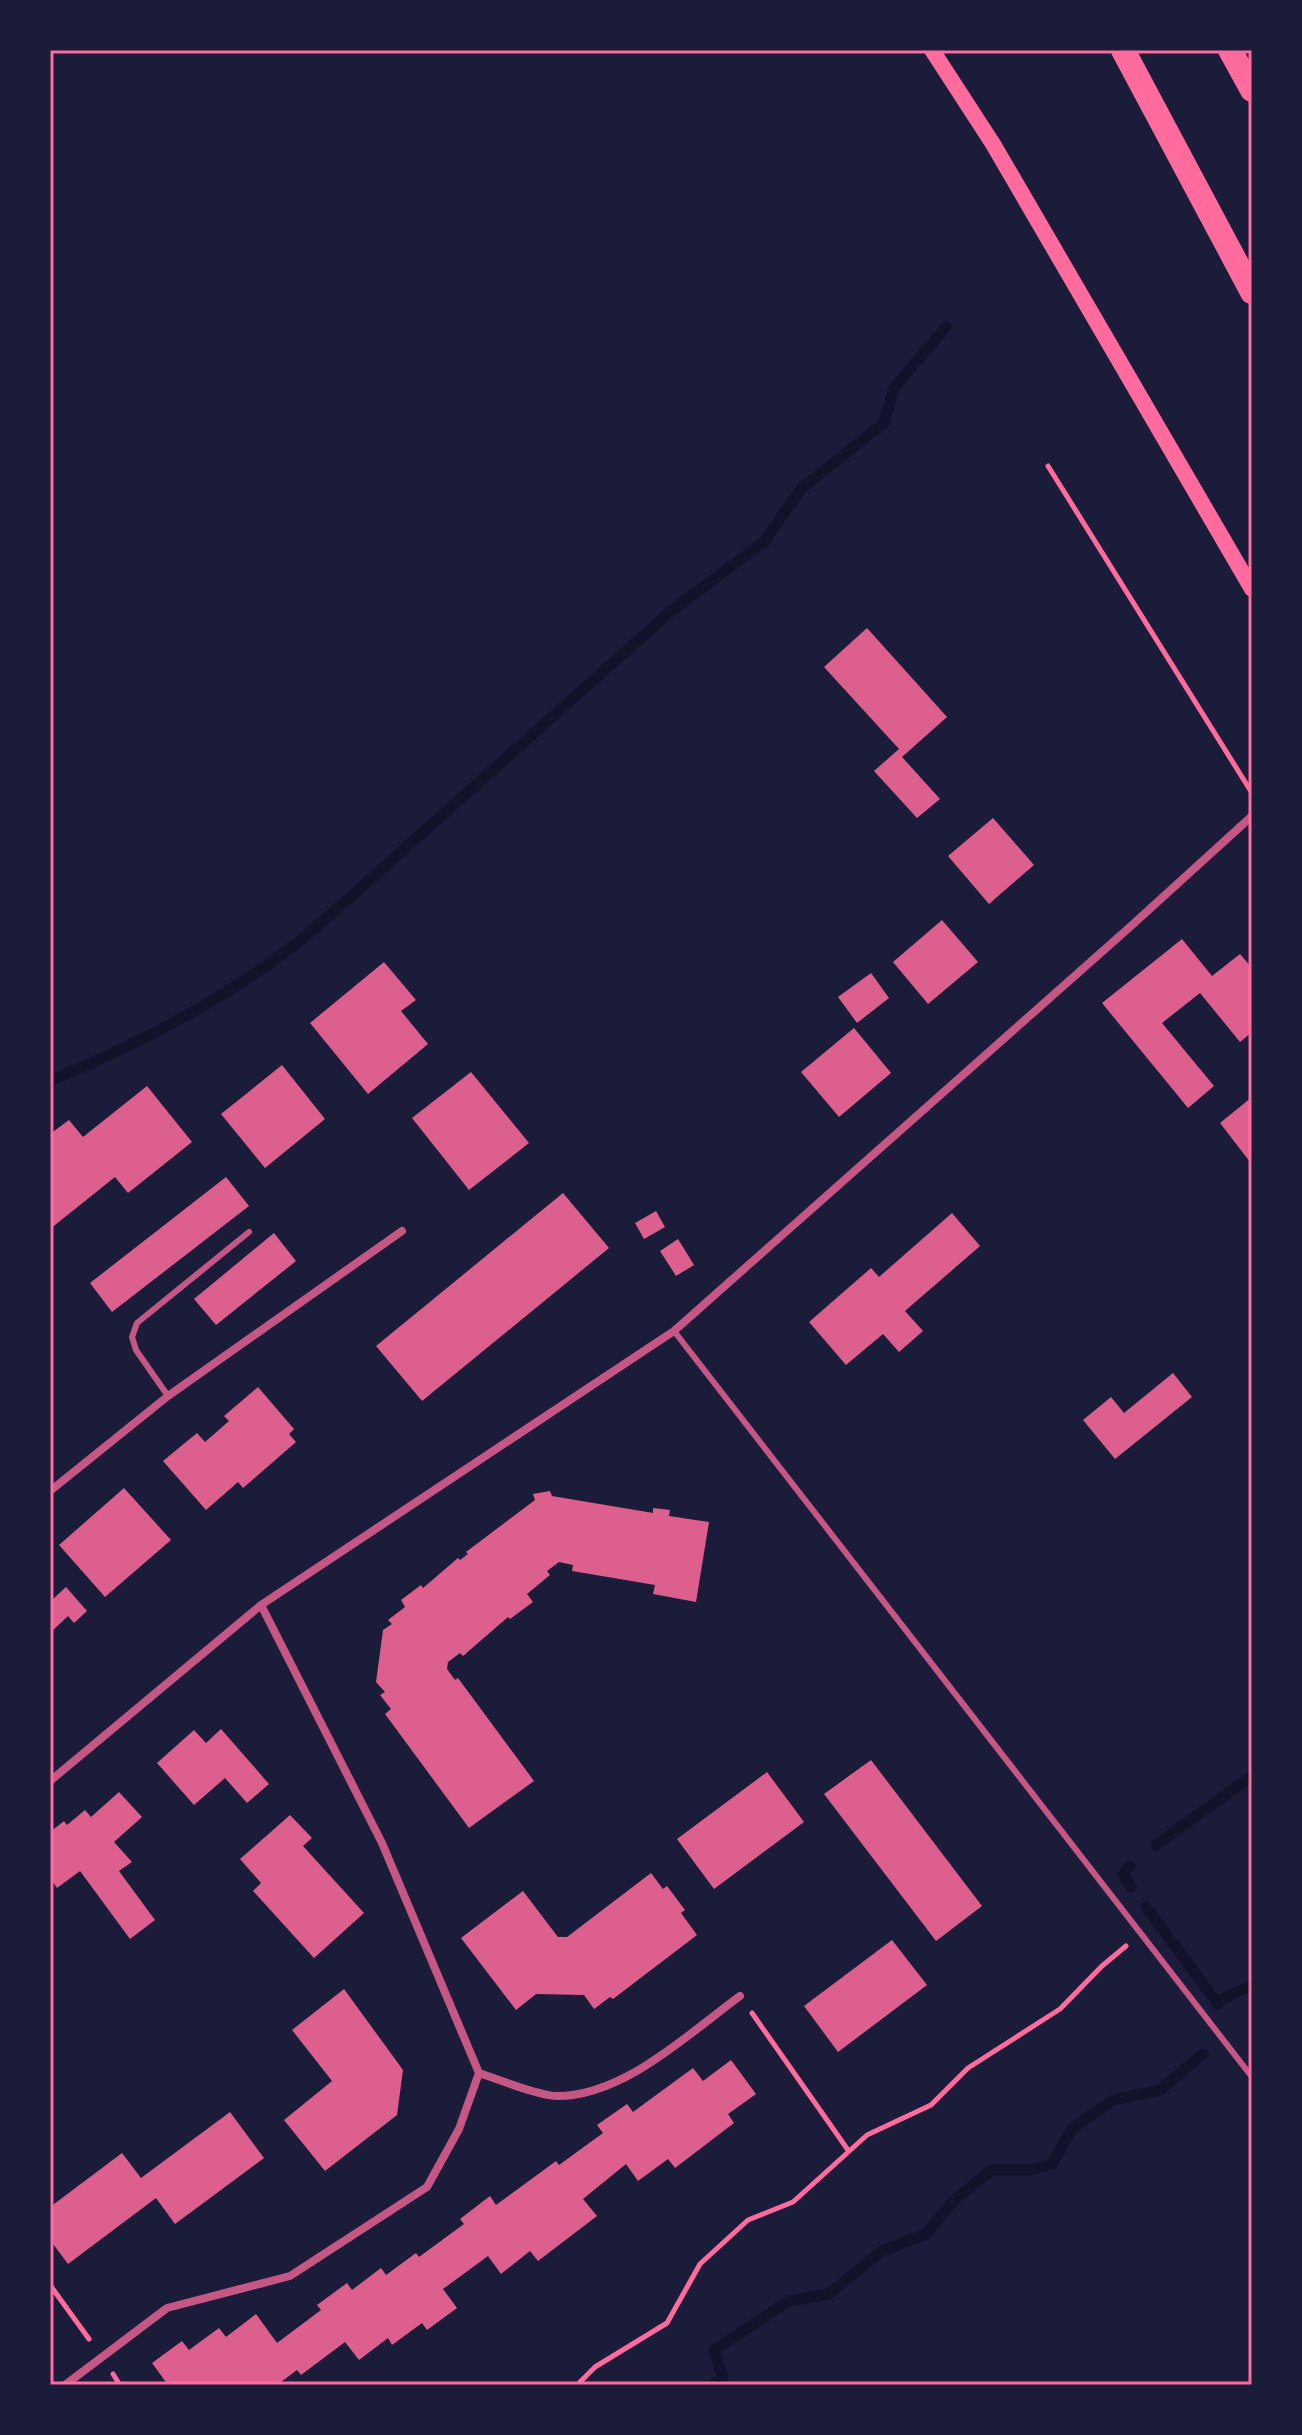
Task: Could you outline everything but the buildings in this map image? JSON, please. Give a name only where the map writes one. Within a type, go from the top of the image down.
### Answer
[{"type":"highway","points":[[1123,50],[1252,292]]},
{"type":"highway","points":[[1230,50],[1252,90]]},
{"type":"main road","points":[[932,50],[1001,158],[1252,589]]},
{"type":"street","points":[[50,1781],[261,1605],[674,1331],[1252,816]]},
{"type":"street","points":[[50,1491],[168,1396],[402,1231]]},
{"type":"street","points":[[65,2385],[167,2308],[290,2276],[427,2187],[459,2129],[479,2073],[382,1843],[261,1605]]},
{"type":"street","points":[[479,2073],[555,2096],[597,2089],[633,2074],[740,1996]]},
{"type":"lane","points":[[168,1396],[136,1350],[132,1337],[137,1323],[249,1232]]},
{"type":"lane","points":[[674,1331],[1252,2077]]},
{"type":"path","points":[[1048,466],[1252,793]]},
{"type":"path","points":[[577,2385],[595,2367],[667,2323],[700,2264],[748,2220],[793,2202],[867,2135],[931,2105],[968,2068],[1060,2009],[1102,1966],[1142,1933]]},
{"type":"path","points":[[740,1996],[848,2150]]},
{"type":"path","points":[[50,2285],[103,2359]]},
{"type":"waterway","points":[[50,1081],[110,1055],[198,1009],[303,938],[671,611],[764,542],[801,489],[884,423],[894,388],[946,327]]},
{"type":"waterway","points":[[1156,1845],[1252,1776]]},
{"type":"waterway","points":[[1130,1866],[1123,1874],[1131,1887]]},
{"type":"waterway","points":[[1146,1907],[1218,2004],[1220,2000],[1252,1985]]},
{"type":"waterway","points":[[713,2385],[723,2378],[714,2350],[789,2301],[829,2294],[882,2251],[926,2234],[954,2200],[992,2170],[1030,2170],[1052,2164],[1072,2129],[1113,2100],[1160,2090],[1203,2054]]}]
